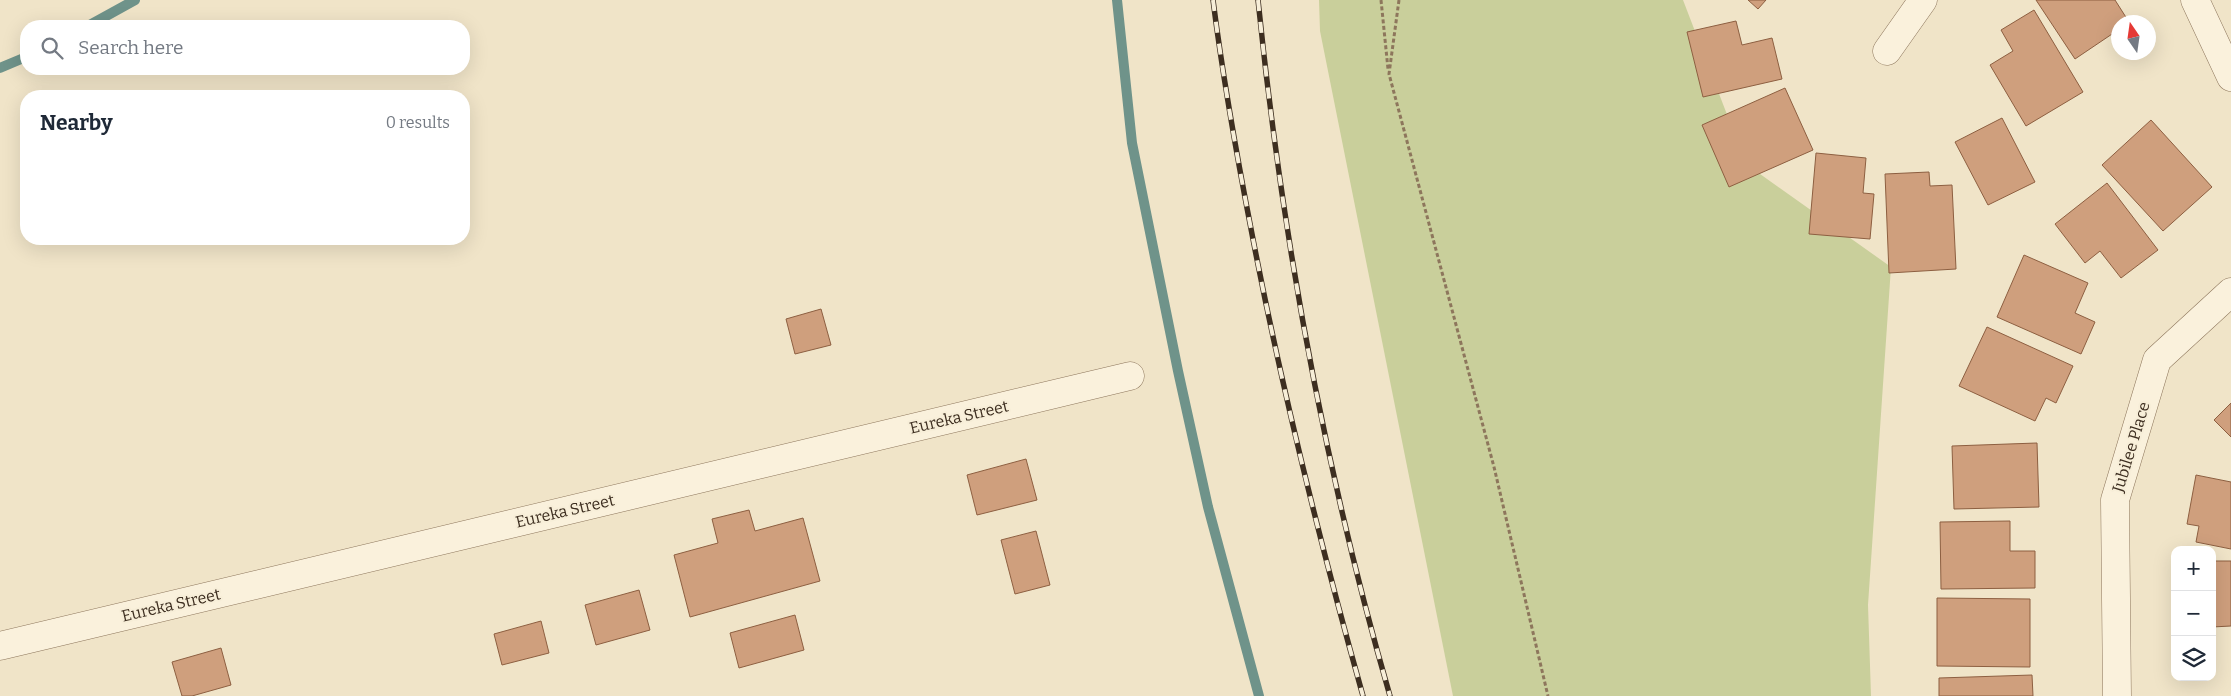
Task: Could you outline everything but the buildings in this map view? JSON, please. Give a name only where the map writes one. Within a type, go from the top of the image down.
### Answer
[{"type":"street","points":[[1887,51],[1923,0]]},
{"type":"street","points":[[2195,0],[2231,78]]},
{"type":"street","name":"Jubilee Place","points":[[2117,696],[2115,500],[2157,360],[2231,292]]},
{"type":"street","name":"Eureka Street","points":[[0,646],[1130,376]]},
{"type":"path","points":[[1380,0],[1389,74],[1494,467],[1548,696]]},
{"type":"path","points":[[1389,74],[1399,0]]},
{"type":"green space","points":[[1319,0],[1683,0],[1746,164],[1891,267],[1868,605],[1871,696],[1453,696],[1320,31]]},
{"type":"waterway","points":[[99,20],[135,0]]},
{"type":"waterway","points":[[1117,0],[1132,143],[1178,371],[1208,507],[1259,696]]},
{"type":"waterway","points":[[0,68],[20,60]]},
{"type":"railway","points":[[1213,0],[1236,147],[1276,350],[1317,524],[1363,696]]},
{"type":"railway","points":[[1258,0],[1279,176],[1308,351],[1345,524],[1390,696]]}]
